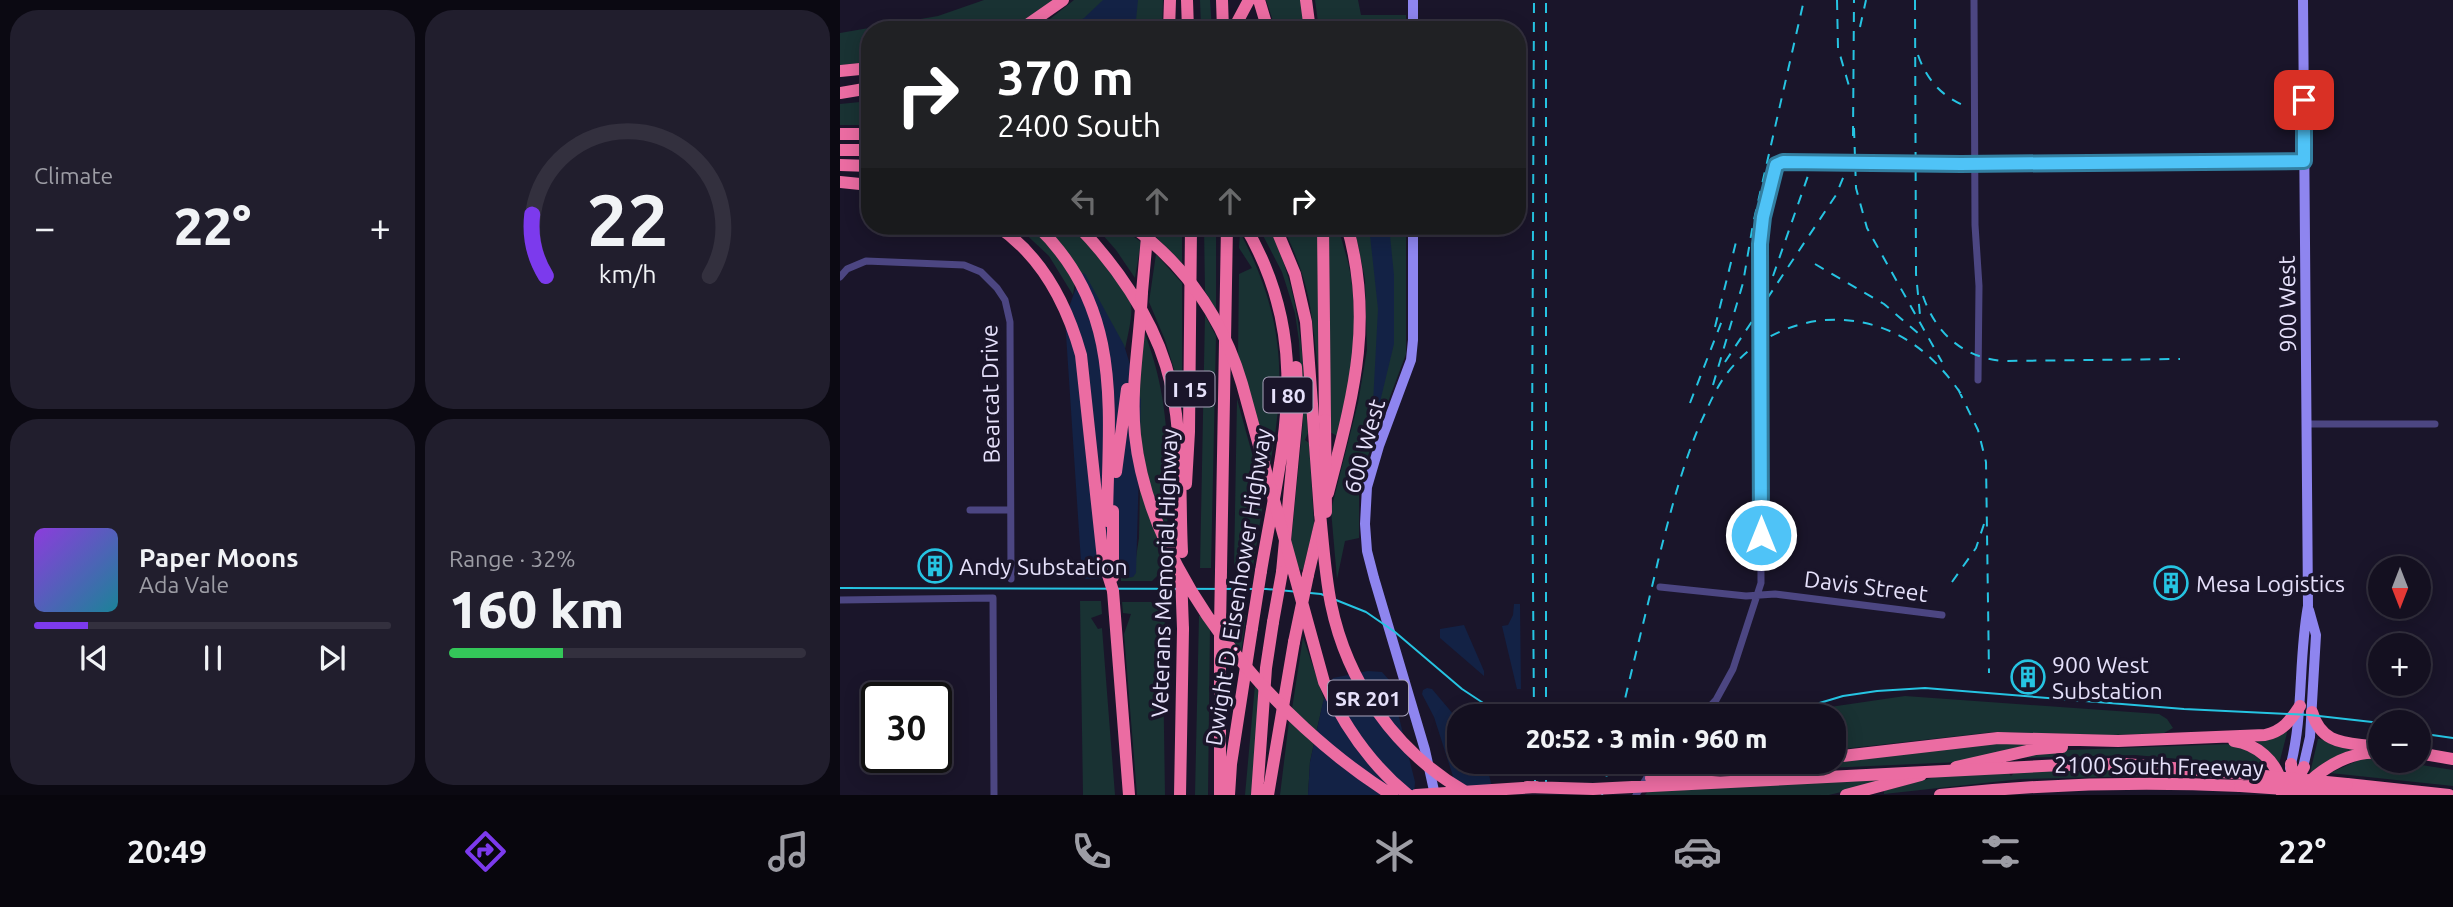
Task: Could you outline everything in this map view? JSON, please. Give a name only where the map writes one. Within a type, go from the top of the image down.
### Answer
[{"type":"highway","points":[[1033,21],[1063,0]]},
{"type":"highway","points":[[1169,21],[1170,0]]},
{"type":"highway","points":[[1187,0],[1188,21]]},
{"type":"highway","points":[[1222,0],[1223,21]]},
{"type":"highway","points":[[1238,21],[1249,0]]},
{"type":"highway","points":[[1259,0],[1265,21]]},
{"type":"highway","points":[[1306,0],[1309,21]]},
{"type":"highway","points":[[840,71],[861,69]]},
{"type":"highway","points":[[840,93],[861,91]]},
{"type":"highway","points":[[840,134],[861,134]]},
{"type":"highway","points":[[840,150],[861,150]]},
{"type":"highway","points":[[840,165],[861,166]]},
{"type":"highway","points":[[840,182],[861,184]]},
{"type":"highway","points":[[1011,235],[1038,264],[1061,301],[1081,355],[1103,559],[1113,591]]},
{"type":"highway","points":[[1047,235],[1070,265],[1088,298],[1101,337],[1109,388],[1107,542],[1129,795]]},
{"type":"highway","points":[[1086,235],[1121,277],[1146,321],[1165,364],[1177,434],[1182,552]]},
{"type":"highway","points":[[1143,235],[1160,248],[1185,275],[1207,305],[1224,337],[1242,384],[1324,682],[1342,719],[1362,748],[1408,795]]},
{"type":"highway","points":[[1113,591],[1116,464],[1148,235]]},
{"type":"highway","name":"Veterans Memorial Highway","points":[[1180,795],[1183,629],[1181,570],[1189,432],[1191,235]]},
{"type":"highway","name":"I 15","points":[[1220,795],[1220,627],[1227,235]]},
{"type":"highway","name":"Dwight D. Eisenhower Highway","points":[[1229,795],[1231,764],[1289,393],[1286,342],[1279,305],[1265,265],[1250,235]]},
{"type":"highway","points":[[1279,235],[1295,274],[1304,308],[1319,420]]},
{"type":"highway","points":[[1319,420],[1323,235]]},
{"type":"highway","points":[[1268,795],[1294,642],[1352,401],[1358,364],[1361,328],[1359,293],[1349,235]]},
{"type":"highway","points":[[1142,292],[1141,327],[1133,389],[1135,434],[1145,488],[1166,543],[1214,626],[1263,687],[1334,753],[1392,795]]},
{"type":"highway","points":[[1257,795],[1266,668],[1282,572],[1298,404],[1291,332],[1279,305]]},
{"type":"highway","name":"SR 201","points":[[1319,420],[1325,563],[1339,637],[1353,671],[1388,727],[1435,772],[1470,795]]},
{"type":"highway","points":[[1846,756],[1998,738],[2118,741],[2219,738],[2276,732],[2286,725],[2300,706]]},
{"type":"highway","points":[[2312,712],[2316,726],[2323,734],[2334,740],[2368,745]]},
{"type":"highway","points":[[1275,795],[1279,721]]},
{"type":"highway","points":[[2219,738],[2244,742],[2268,759],[2288,793]]},
{"type":"highway","points":[[1846,795],[2036,749],[2118,741]]},
{"type":"highway","points":[[2288,793],[2335,764],[2368,752]]},
{"type":"highway","points":[[2431,755],[2453,759]]},
{"type":"highway","points":[[2431,761],[2453,764]]},
{"type":"highway","points":[[1527,787],[1607,788],[2125,764],[2242,780],[2449,795]]},
{"type":"highway","points":[[2288,793],[2297,765]]},
{"type":"highway","points":[[1416,795],[1606,783],[1684,774]]},
{"type":"highway","name":"2100 South Freeway","points":[[1940,795],[2029,786],[2242,780]]},
{"type":"highway","points":[[2345,788],[2378,795]]},
{"type":"main road","points":[[1413,0],[1413,21]]},
{"type":"main road","name":"900 West","points":[[2297,765],[2303,634],[2308,606],[2304,0]]},
{"type":"main road","name":"600 West","points":[[1413,235],[1413,347],[1406,376],[1379,446],[1367,487],[1365,524],[1367,551],[1425,750],[1435,795]]},
{"type":"main road","name":"900 West","points":[[2297,765],[2312,712],[2316,635],[2308,606]]},
{"type":"street","points":[[1974,0],[1978,380]]},
{"type":"street","points":[[1712,704],[1732,670],[1761,583],[1760,244],[1763,217],[1776,165],[1783,162],[1975,164],[2304,161]]},
{"type":"street","name":"Bearcat Drive","points":[[840,277],[847,269],[866,261],[958,264],[981,272],[998,288],[1005,300],[1010,322],[1011,579]]},
{"type":"street","points":[[2308,424],[2435,424]]},
{"type":"street","points":[[970,510],[1010,510]]},
{"type":"street","name":"Davis Street","points":[[1660,587],[1746,596],[1775,594],[1942,615]]},
{"type":"street","points":[[840,600],[993,598],[994,795]]},
{"type":"street","points":[[1636,795],[1649,774]]},
{"type":"green space","points":[[984,0],[1055,0],[1024,21],[909,21],[938,16]]},
{"type":"green space","points":[[1074,0],[1163,0],[1162,21],[1047,21]]},
{"type":"green space","points":[[1200,0],[1210,0],[1211,21],[1201,21]]},
{"type":"green space","points":[[1266,0],[1306,0],[1309,21],[1273,21]]},
{"type":"green space","points":[[1315,0],[1358,0],[1361,15],[1406,15],[1406,21],[1318,21]]},
{"type":"green space","points":[[861,29],[861,63],[840,65],[840,33]]},
{"type":"green space","points":[[861,102],[861,125],[840,125],[840,104]]},
{"type":"green space","points":[[1027,235],[1040,235],[1052,249],[1075,283],[1073,295],[1049,256]]},
{"type":"green space","points":[[1052,235],[1078,235],[1122,287],[1131,305],[1125,349],[1081,273]]},
{"type":"green space","points":[[1103,235],[1131,235],[1141,242],[1135,278]]},
{"type":"green space","points":[[1157,235],[1182,235],[1182,263],[1157,238]]},
{"type":"green space","points":[[1204,235],[1216,235],[1216,310],[1205,291]]},
{"type":"green space","points":[[1241,235],[1265,290],[1278,346],[1279,402],[1270,465],[1238,355],[1239,274],[1252,268],[1239,248]]},
{"type":"green space","points":[[1263,235],[1272,235],[1279,251],[1288,276],[1299,327],[1308,433],[1305,440],[1309,443],[1314,524],[1303,570],[1298,569],[1291,542],[1303,422],[1299,341],[1295,313],[1282,272]]},
{"type":"green space","points":[[1286,235],[1320,235],[1319,378],[1308,295]]},
{"type":"green space","points":[[1329,235],[1340,235],[1352,284],[1353,350],[1337,436],[1330,432]]},
{"type":"green space","points":[[1356,235],[1406,235],[1406,354],[1366,461],[1359,493],[1359,538],[1345,541],[1337,579],[1331,510],[1358,403],[1367,350],[1365,279]]},
{"type":"green space","points":[[1156,254],[1182,283],[1182,382],[1178,382],[1149,302]]},
{"type":"green space","points":[[1205,315],[1216,336],[1211,568],[1200,568]]},
{"type":"green space","points":[[1145,334],[1164,408],[1168,457],[1167,534],[1149,482],[1138,411],[1140,363]]},
{"type":"green space","points":[[1237,399],[1264,497],[1253,567],[1234,568]]},
{"type":"green space","points":[[1140,488],[1149,517],[1167,556],[1167,566],[1152,581],[1121,581],[1121,578],[1133,577],[1139,538]]},
{"type":"green space","points":[[1080,601],[1101,601],[1102,614],[1091,618],[1098,629],[1102,628],[1115,795],[1083,795]]},
{"type":"green space","points":[[1122,602],[1151,602],[1165,615],[1165,795],[1137,795],[1124,634],[1131,614],[1123,613]]},
{"type":"green space","points":[[1246,615],[1241,654],[1232,642],[1233,616]]},
{"type":"green space","points":[[1199,616],[1202,616],[1210,627],[1208,795],[1195,795]]},
{"type":"green space","points":[[1303,637],[1324,699],[1316,733],[1292,709]]},
{"type":"green space","points":[[1255,685],[1264,694],[1255,795],[1245,795]]},
{"type":"green space","points":[[1905,696],[2159,714],[2167,719],[2173,728],[2164,733],[2111,735],[1994,732],[1846,749],[1846,705]]},
{"type":"green space","points":[[1289,721],[1314,743],[1308,795],[1280,795]]},
{"type":"green space","points":[[2286,731],[2287,733],[2279,764],[2255,740]]},
{"type":"green space","points":[[2320,739],[2357,748],[2310,773]]},
{"type":"green space","points":[[1967,744],[2030,744],[1959,762],[1846,767],[1846,759]]},
{"type":"green space","points":[[2231,744],[2250,750],[2268,767],[2135,755],[2009,758],[2068,750]]},
{"type":"green space","points":[[2368,759],[2368,773],[2431,773],[2431,767],[2453,770],[2453,786],[2330,773]]},
{"type":"green space","points":[[2108,767],[2188,775],[2021,779],[1884,794],[1884,791],[1942,775],[2008,772],[2011,776],[2015,772]]},
{"type":"green space","points":[[1899,778],[1829,795],[1645,795],[1649,790]]},
{"type":"water","points":[[1103,0],[1138,0],[1136,21],[1078,21]]},
{"type":"water","points":[[1370,235],[1390,235],[1394,275],[1394,344],[1380,402],[1376,407],[1373,403],[1378,309]]},
{"type":"water","points":[[1081,273],[1085,274],[1124,345],[1141,400],[1136,573],[1133,577],[1082,577],[1065,319]]},
{"type":"water","points":[[1514,604],[1520,604],[1521,689],[1517,689],[1502,626],[1508,625]]},
{"type":"water","points":[[1464,625],[1484,676],[1440,638],[1440,629]]},
{"type":"water","points":[[1368,671],[1382,672],[1390,681],[1415,782],[1414,795],[1308,795],[1310,762],[1323,702],[1333,678]]},
{"type":"water","points":[[1432,689],[1447,707],[1447,758],[1434,717],[1422,694],[1423,690]]},
{"type":"water","points":[[1452,774],[1489,774],[1494,795],[1459,795]]},
{"type":"tram line","points":[[840,588],[1266,589],[1321,594],[1366,612],[1485,704]]},
{"type":"tram line","points":[[1816,704],[1843,696],[1925,688],[2184,709],[2310,715],[2368,722]]},
{"type":"tram line","points":[[2431,735],[2453,738]]},
{"type":"railway","points":[[1534,0],[1534,704]]},
{"type":"railway","points":[[1546,0],[1546,704]]},
{"type":"railway","points":[[1713,385],[1743,283],[1753,224],[1804,0]]},
{"type":"railway","points":[[1837,0],[1838,48],[1849,86]]},
{"type":"railway","points":[[1853,136],[1854,0]]},
{"type":"railway","points":[[1860,27],[1866,0]]},
{"type":"railway","points":[[1915,0],[1916,274],[1920,315]]},
{"type":"railway","points":[[1918,55],[1935,85],[1963,105]]},
{"type":"railway","points":[[1854,128],[1856,188],[1867,228],[1942,362]]},
{"type":"railway","points":[[1725,362],[1836,195],[1850,161]]},
{"type":"railway","points":[[1773,276],[1810,170]]},
{"type":"railway","points":[[1715,327],[1737,238]]},
{"type":"railway","points":[[1815,264],[1884,304],[1919,334]]},
{"type":"railway","points":[[1923,296],[1935,322],[1943,332],[1963,349],[1988,359],[2180,359]]},
{"type":"railway","points":[[1690,403],[1723,318]]},
{"type":"railway","points":[[1624,704],[1662,543],[1687,458],[1719,386],[1745,354],[1770,337],[1798,325],[1828,320],[1862,322],[1897,334],[1927,355],[1963,397]]},
{"type":"railway","points":[[1958,389],[1978,430],[1986,462],[1989,673]]},
{"type":"railway","points":[[1952,582],[1976,548],[1984,524]]},
{"type":"railway","points":[[1535,774],[1535,795]]},
{"type":"railway","points":[[1546,774],[1546,795]]},
{"type":"railway","points":[[1602,795],[1607,774]]},
{"type":"place","name":"Andy Substation","points":[[935,566]]},
{"type":"place","name":"Mesa Logistics","points":[[2171,583]]},
{"type":"place","name":"900 West Substation","points":[[2028,677]]},
{"type":"route","points":[[1761,535],[1760,244],[1763,217],[1776,165],[1783,162],[1961,164],[2304,161],[2304,100]]}]
